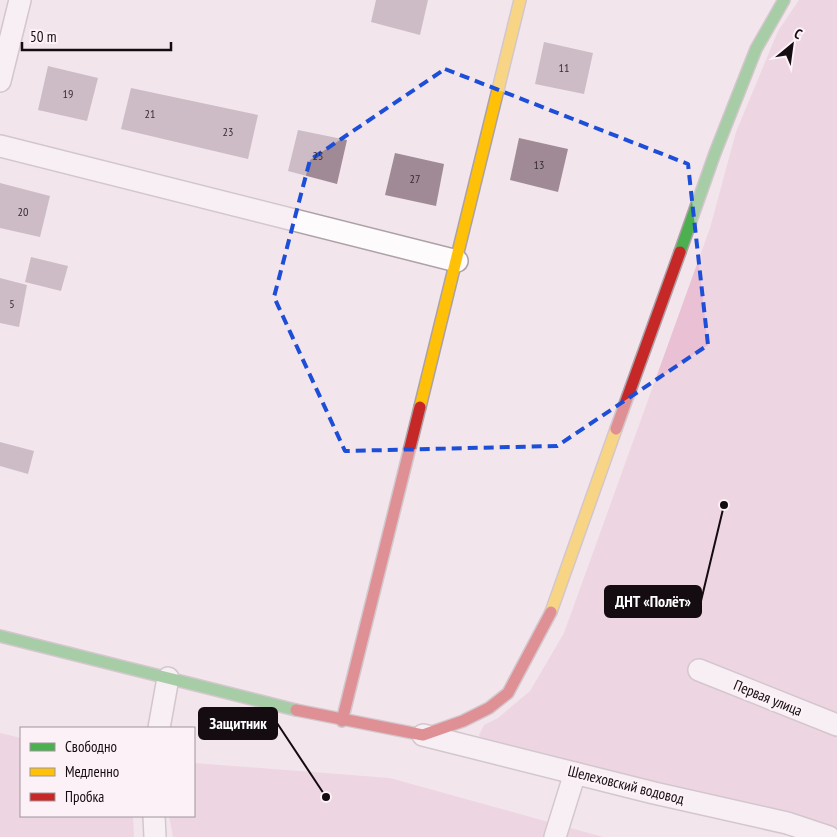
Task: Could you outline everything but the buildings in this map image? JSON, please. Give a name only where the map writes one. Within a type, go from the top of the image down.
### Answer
[{"type":"street","points":[[0,81],[20,0]]},
{"type":"street","points":[[342,721],[520,0]]},
{"type":"street","points":[[0,636],[342,721],[423,735],[463,721],[489,708],[508,693],[547,621],[715,153],[756,49],[784,0]]},
{"type":"street","points":[[0,146],[457,260]]},
{"type":"street","name":"Первая улица","points":[[699,670],[837,725]]},
{"type":"street","points":[[159,727],[168,678]]},
{"type":"street","name":"Шелеховский водовод","points":[[423,735],[787,823],[829,837]]},
{"type":"street","points":[[555,837],[575,773]]},
{"type":"street","points":[[154,817],[155,837]]},
{"type":"highlighted area","points":[[445,69],[688,164],[708,345],[557,446],[345,451],[274,297],[310,160]]},
{"type":"shaded area","points":[[799,0],[837,0],[837,829],[776,810],[484,744],[479,735],[484,725],[498,718],[530,691],[564,633],[710,228],[736,132],[778,31]]},
{"type":"shaded area","points":[[0,733],[20,738],[20,817],[133,817],[134,837],[0,837]]},
{"type":"shaded area","points":[[195,763],[390,778],[603,837],[173,837],[169,817],[195,817]]},
{"type":"traffic: fast","points":[[680,252],[715,153],[756,49],[784,0]]},
{"type":"traffic: fast","points":[[0,636],[296,710]]},
{"type":"traffic: slow","points":[[420,407],[520,0]]},
{"type":"traffic: slow","points":[[551,612],[616,429]]},
{"type":"traffic: jam","points":[[616,429],[680,252]]},
{"type":"traffic: jam","points":[[342,721],[420,407]]},
{"type":"traffic: jam","points":[[296,710],[423,735],[463,721],[489,708],[508,693],[551,612]]},
{"type":"place","name":"ДНТ «Полёт»","points":[[724,505]]},
{"type":"place","name":"Защитник","points":[[326,797]]}]
